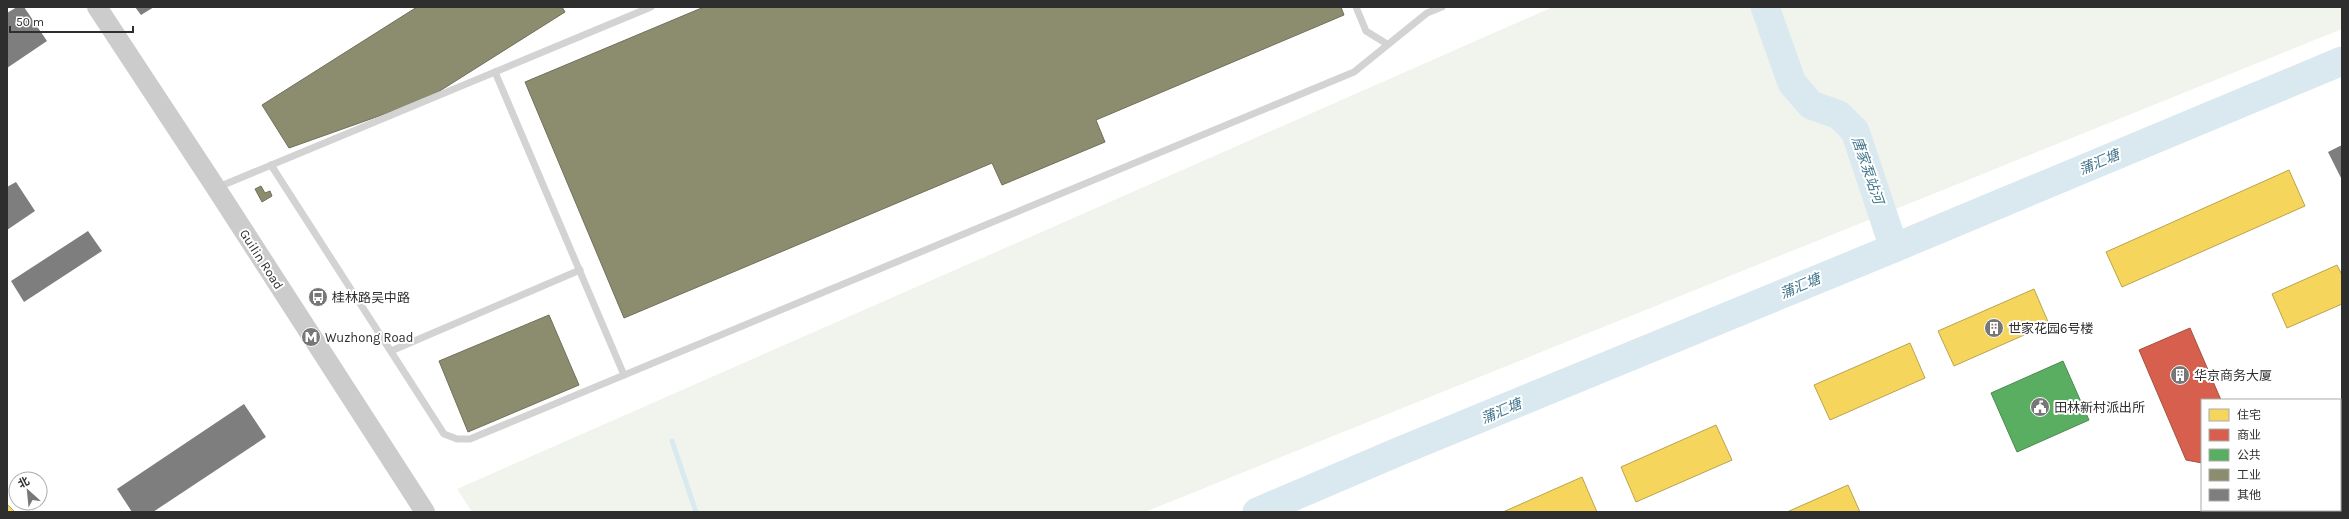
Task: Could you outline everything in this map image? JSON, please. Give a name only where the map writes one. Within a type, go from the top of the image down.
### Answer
[{"type":"main road","name":"Guilin Road","points":[[96,7],[216,188],[425,512]]},
{"type":"lane","points":[[216,188],[650,7]]},
{"type":"lane","points":[[1356,7],[1366,31],[1387,44]]},
{"type":"lane","points":[[271,165],[444,434],[457,439],[470,439],[1354,72],[1427,13],[1442,7]]},
{"type":"lane","points":[[495,72],[624,375]]},
{"type":"lane","points":[[391,352],[580,270]]},
{"type":"shaded area","points":[[1553,7],[2342,7],[2342,29],[1145,512],[472,512],[457,489]]},
{"type":"building: 住宅","points":[[2289,170],[2305,206],[2122,287],[2106,252]]},
{"type":"building: 住宅","points":[[2337,265],[2342,275],[2342,304],[2287,328],[2272,294]]},
{"type":"building: 住宅","name":"世家花园6号楼","points":[[2034,289],[2049,324],[1954,366],[1938,331]]},
{"type":"building: 住宅","points":[[1910,343],[1925,378],[1830,420],[1814,385]]},
{"type":"building: 住宅","points":[[2342,403],[2341,436],[2341,404]]},
{"type":"building: 住宅","points":[[1716,425],[1732,460],[1636,502],[1621,467]]},
{"type":"building: 住宅","points":[[1582,477],[1597,512],[1503,512]]},
{"type":"building: 住宅","points":[[1848,485],[1860,512],[1787,512]]},
{"type":"building: 住宅","points":[[7,504],[8,511],[15,512],[7,512]]},
{"type":"building: 商业","name":"华京商务大厦","points":[[2190,328],[2221,399],[2201,399],[2201,463],[2186,460],[2139,350]]},
{"type":"building: 公共","name":"田林新村派出所","points":[[2063,361],[2089,420],[2017,452],[1991,393]]},
{"type":"building: 工业","points":[[417,7],[562,7],[565,12],[427,99],[289,148],[262,105]]},
{"type":"building: 工业","points":[[704,7],[1341,7],[1344,15],[1096,120],[1105,142],[1002,185],[992,163],[624,318],[525,82]]},
{"type":"building: 工业","points":[[261,186],[265,193],[270,191],[272,196],[262,202],[255,189]]},
{"type":"building: 工业","points":[[549,315],[579,385],[468,432],[439,361]]},
{"type":"building: 其他","points":[[17,7],[24,7],[47,41],[7,68],[7,13]]},
{"type":"building: 其他","points":[[135,7],[154,7],[141,15]]},
{"type":"building: 其他","points":[[2342,145],[2342,180],[2328,152]]},
{"type":"building: 其他","points":[[16,182],[35,211],[7,230],[7,187]]},
{"type":"building: 其他","points":[[88,231],[102,251],[24,302],[11,281]]},
{"type":"building: 其他","points":[[244,404],[266,437],[153,512],[132,512],[117,489]]},
{"type":"waterway","name":"唐家泵站河","points":[[1765,7],[1792,83],[1811,105],[1839,115],[1855,131],[1894,248]]},
{"type":"waterway","name":"蒲汇塘","points":[[1257,512],[1400,451],[1894,248],[2342,61]]},
{"type":"waterway","points":[[672,441],[696,512]]},
{"type":"place","name":"桂林路吴中路","points":[[318,297]]},
{"type":"place","name":"世家花园6号楼","points":[[1994,328]]},
{"type":"place","name":"Wuzhong Road","points":[[311,337]]},
{"type":"place","name":"华京商务大厦","points":[[2180,375]]},
{"type":"place","name":"田林新村派出所","points":[[2040,407]]}]
